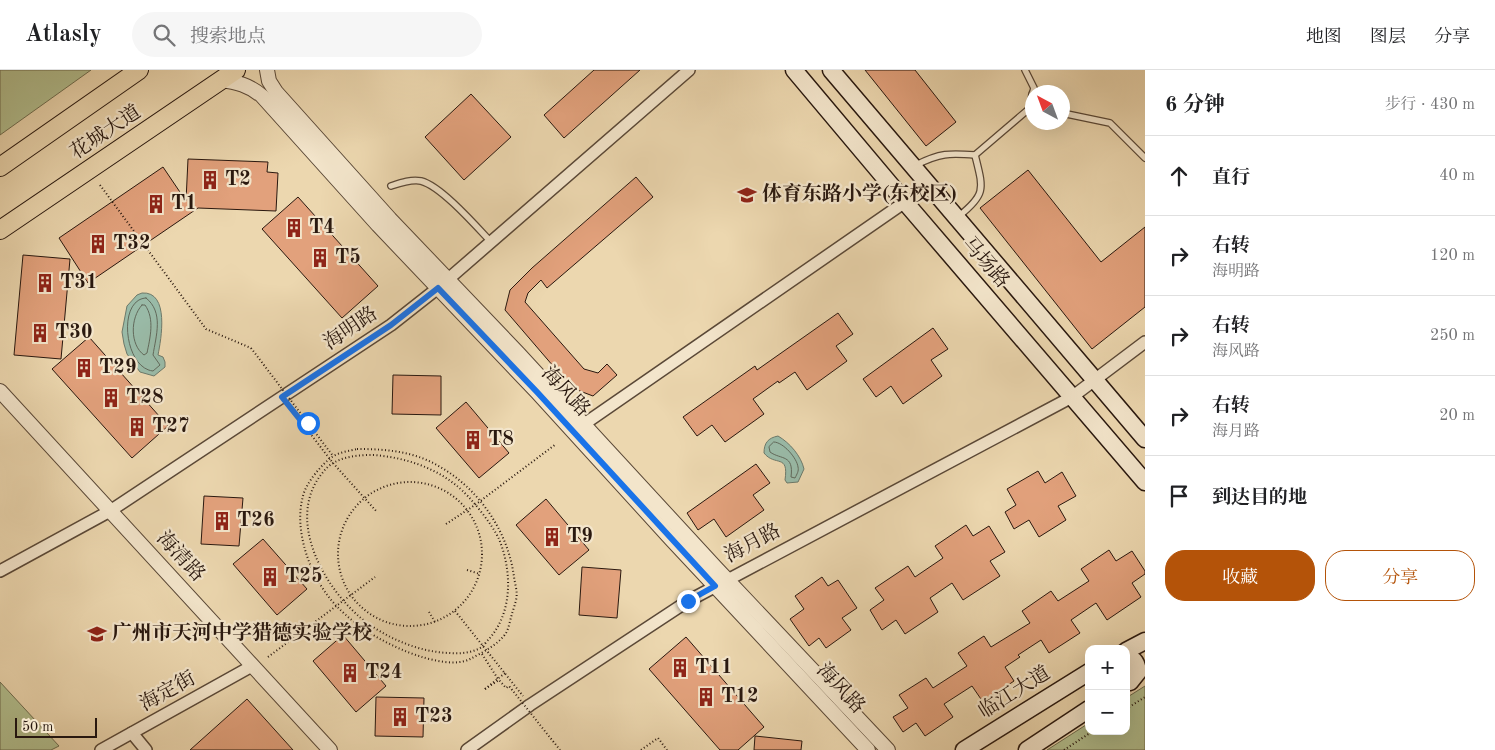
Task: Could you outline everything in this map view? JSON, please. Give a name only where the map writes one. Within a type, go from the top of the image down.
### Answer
[{"type":"main road","name":"花城大道","points":[[0,230],[236,70]]},
{"type":"main road","name":"马场路","points":[[794,70],[1145,482]]},
{"type":"main road","name":"马场路","points":[[830,70],[1145,439]]},
{"type":"main road","name":"花城大道","points":[[0,166],[133,72]]},
{"type":"main road","points":[[1130,649],[1145,642]]},
{"type":"main road","points":[[1130,657],[1137,664],[1138,672],[1130,681]]},
{"type":"main road","points":[[1130,682],[1145,672]]},
{"type":"main road","name":"临江大道","points":[[964,750],[1085,674]]},
{"type":"main road","points":[[1027,750],[1085,712]]},
{"type":"street","name":"海风路","points":[[267,70],[269,81],[283,101],[390,219],[443,284]]},
{"type":"street","name":"海明路","points":[[0,571],[110,511],[391,325],[443,284],[688,70]]},
{"type":"street","name":"海风路","points":[[220,80],[240,82],[262,96],[365,210],[443,284],[721,582],[888,750]]},
{"type":"street","points":[[578,428],[905,202]]},
{"type":"street","name":"海月路","points":[[467,750],[530,705],[688,601],[1072,397],[1145,342]]},
{"type":"street","name":"海清路","points":[[0,391],[330,750]]},
{"type":"street","name":"海风路","points":[[721,582],[868,750]]},
{"type":"street","name":"海定街","points":[[101,750],[252,666]]},
{"type":"street","points":[[132,733],[146,750]]},
{"type":"lane","points":[[1025,70],[1032,85]]},
{"type":"lane","points":[[913,167],[926,160],[947,153],[975,155],[1025,113]]},
{"type":"lane","points":[[1070,115],[1110,124],[1145,158]]},
{"type":"lane","points":[[957,218],[974,204],[982,185],[975,155]]},
{"type":"lane","points":[[391,186],[410,180],[425,182],[447,198],[491,242]]},
{"type":"path","points":[[100,185],[206,329],[251,348],[333,456]]},
{"type":"path","points":[[282,397],[333,463],[377,512]]},
{"type":"path","points":[[306,427],[316,419],[308,423]]},
{"type":"path","points":[[446,524],[475,505],[556,444]]},
{"type":"path","points":[[357,449],[381,449],[409,454],[434,464],[459,480],[482,502],[503,536],[512,564],[517,598],[506,632],[487,651],[464,662],[436,661],[411,653],[385,642],[358,625],[328,597],[312,570],[304,548],[300,525],[303,495],[317,471],[333,456],[357,449]]},
{"type":"path","points":[[373,455],[391,456],[413,462],[457,486],[475,505],[498,538],[505,558],[508,579],[508,600],[498,629],[482,647],[463,654],[438,653],[416,647],[388,636],[362,619],[334,589],[312,547],[307,522],[309,498],[319,477],[333,463],[355,456],[373,455]]},
{"type":"path","points":[[407,481],[423,483],[430,484],[451,494],[468,510],[478,530],[482,551],[480,574],[470,594],[455,611],[435,622],[416,627],[397,626],[379,620],[363,610],[350,596],[340,576],[337,555],[340,533],[350,513],[365,497],[385,486],[407,481]]},
{"type":"path","points":[[468,570],[480,574]]},
{"type":"path","points":[[268,657],[374,577]]},
{"type":"path","points":[[455,611],[523,696]]},
{"type":"path","points":[[429,612],[435,622]]},
{"type":"path","points":[[482,654],[499,680],[506,688],[510,686],[560,750]]},
{"type":"path","points":[[499,680],[485,689],[505,674]]},
{"type":"path","points":[[1130,706],[1145,697]]},
{"type":"path","points":[[1064,750],[1087,735]]},
{"type":"path","points":[[641,750],[658,738],[667,750]]},
{"type":"shaded area","points":[[0,70],[91,70],[0,135]]},
{"type":"shaded area","points":[[0,682],[59,746],[51,750],[0,750]]},
{"type":"shaded area","points":[[1145,686],[1145,750],[1047,750],[1085,726],[1085,735],[1130,735],[1130,695]]},
{"type":"water","points":[[142,293],[151,294],[157,300],[162,318],[158,355],[163,357],[165,367],[154,376],[140,372],[127,354],[122,332],[127,306],[137,295]]},
{"type":"water","points":[[778,436],[787,442],[803,464],[804,469],[798,482],[787,483],[783,463],[768,457],[764,453],[767,442]]},
{"type":"building","points":[[594,70],[640,70],[564,138],[544,115]]},
{"type":"building","points":[[865,70],[915,70],[956,122],[926,146]]},
{"type":"building","points":[[471,94],[511,137],[464,180],[425,137]]},
{"type":"building","points":[[188,159],[268,162],[267,172],[278,173],[276,211],[198,208],[88,283],[59,238],[163,167],[186,201]]},
{"type":"building","points":[[1028,170],[1101,262],[1145,227],[1145,307],[1092,349],[980,208]]},
{"type":"building","points":[[636,177],[653,197],[547,288],[541,280],[528,293],[525,302],[584,369],[598,373],[607,364],[617,375],[593,396],[572,388],[505,310],[510,290],[532,268]]},
{"type":"building","points":[[298,197],[378,286],[342,318],[262,229]]},
{"type":"building","points":[[23,255],[70,259],[61,359],[14,355]]},
{"type":"building","points":[[838,313],[853,334],[836,346],[847,361],[807,390],[795,372],[779,383],[778,381],[753,399],[764,414],[725,442],[712,425],[697,436],[683,417],[755,366],[757,370]]},
{"type":"building","points":[[933,328],[948,349],[931,360],[942,376],[903,404],[891,386],[876,397],[863,379]]},
{"type":"building","points":[[89,337],[168,426],[132,458],[52,369]]},
{"type":"building","points":[[393,375],[441,376],[441,415],[392,414]]},
{"type":"building","name":"T8","points":[[466,402],[509,453],[479,478],[436,428]]},
{"type":"building","points":[[756,464],[770,483],[753,495],[764,510],[726,537],[714,519],[698,530],[687,513]]},
{"type":"building","points":[[1038,471],[1045,483],[1062,472],[1076,496],[1058,506],[1066,520],[1039,537],[1029,520],[1014,529],[1005,512],[1016,505],[1007,489]]},
{"type":"building","name":"T26","points":[[204,496],[243,498],[239,546],[201,544]]},
{"type":"building","name":"T9","points":[[546,499],[589,550],[559,575],[516,525]]},
{"type":"building","points":[[966,525],[973,536],[989,526],[1005,552],[990,561],[1000,576],[963,600],[952,583],[930,598],[938,612],[905,634],[896,620],[882,630],[870,610],[884,600],[875,588],[908,566],[915,577],[943,558],[935,546]]},
{"type":"building","name":"T25","points":[[263,539],[307,589],[277,615],[233,564]]},
{"type":"building","points":[[1109,550],[1116,561],[1132,551],[1145,571],[1145,574],[1132,583],[1141,597],[1107,620],[1096,603],[1071,620],[1080,633],[1049,653],[1041,640],[1018,655],[1020,657],[1005,667],[1014,681],[983,702],[972,686],[944,704],[953,717],[925,736],[916,723],[903,732],[893,717],[908,708],[899,695],[926,678],[933,688],[967,666],[958,653],[984,636],[991,647],[1030,623],[1022,611],[1051,591],[1058,601],[1089,581],[1081,569]]},
{"type":"building","points":[[582,567],[621,570],[617,618],[579,615]]},
{"type":"building","points":[[822,577],[828,586],[838,580],[857,608],[842,618],[851,630],[826,648],[819,638],[809,646],[790,619],[804,609],[795,596]]},
{"type":"building","name":"T24","points":[[343,635],[386,686],[356,712],[313,661]]},
{"type":"building","points":[[686,637],[764,727],[738,750],[720,750],[649,669]]},
{"type":"building","name":"T23","points":[[376,697],[424,698],[423,737],[375,736]]},
{"type":"building","points":[[247,699],[293,750],[190,750]]},
{"type":"building","points":[[755,736],[802,741],[801,750],[754,750]]},
{"type":"place","name":"T2","points":[[210,180]]},
{"type":"place","name":"体育东路小学(东校区)","points":[[747,195]]},
{"type":"place","name":"T1","points":[[156,204]]},
{"type":"place","name":"T4","points":[[294,228]]},
{"type":"place","name":"T32","points":[[98,244]]},
{"type":"place","name":"T5","points":[[320,258]]},
{"type":"place","name":"T31","points":[[45,283]]},
{"type":"place","name":"T30","points":[[40,333]]},
{"type":"place","name":"T29","points":[[84,368]]},
{"type":"place","name":"T28","points":[[111,398]]},
{"type":"place","name":"T27","points":[[137,427]]},
{"type":"place","name":"T8","points":[[473,440]]},
{"type":"place","name":"T26","points":[[222,521]]},
{"type":"place","name":"T9","points":[[552,537]]},
{"type":"place","name":"T25","points":[[270,577]]},
{"type":"place","name":"广州市天河中学猎德实验学校","points":[[97,634]]},
{"type":"place","name":"T11","points":[[680,668]]},
{"type":"place","name":"T24","points":[[350,673]]},
{"type":"place","name":"T12","points":[[706,697]]},
{"type":"place","name":"T23","points":[[400,717]]},
{"type":"route","points":[[308,423],[316,419],[306,427],[282,397],[391,325],[438,288],[537,392],[715,586],[688,601]]}]
